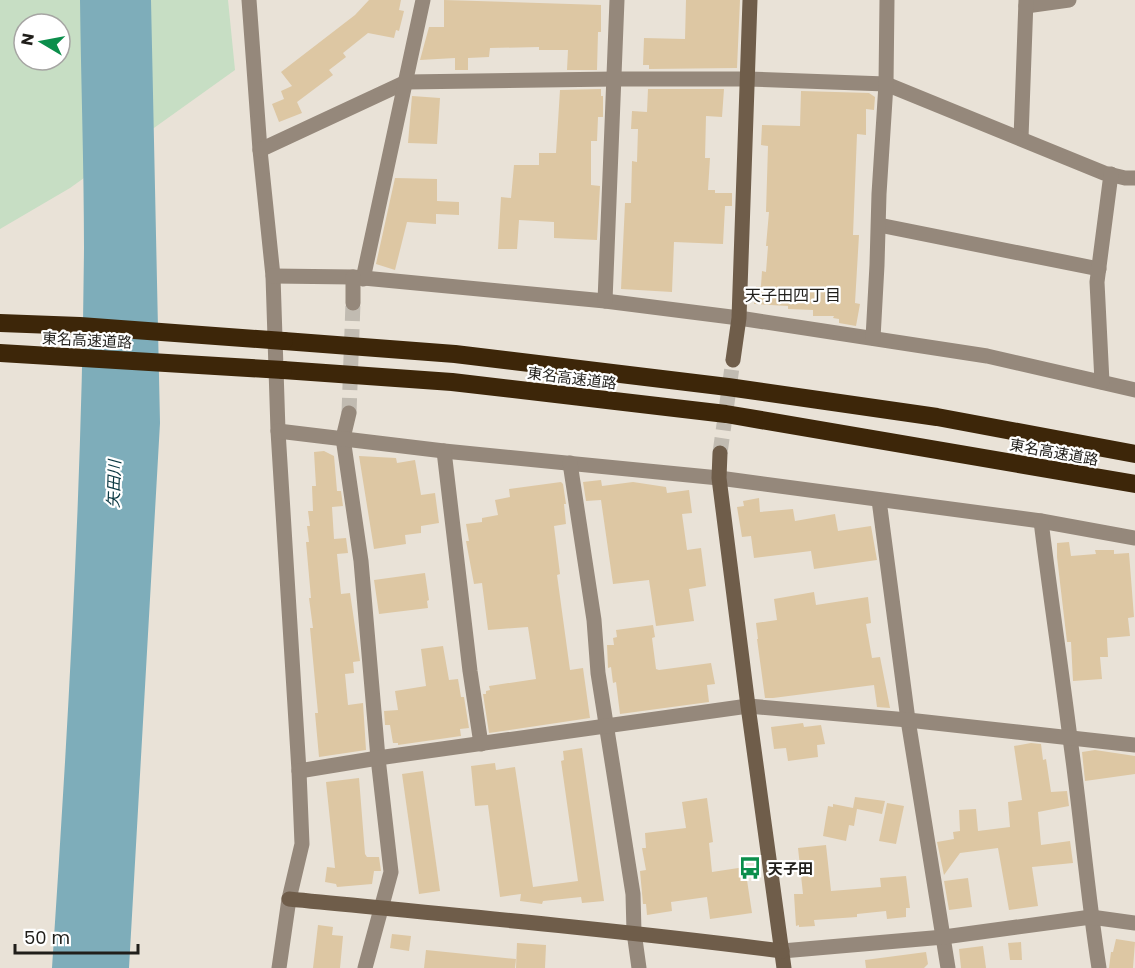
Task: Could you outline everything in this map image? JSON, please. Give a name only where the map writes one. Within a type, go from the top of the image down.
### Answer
[{"type":"highway","name":"東名高速道路","points":[[0,323],[80,326],[455,354],[728,387],[937,417],[1135,454]]},
{"type":"highway","name":"東名高速道路","points":[[0,353],[452,382],[726,414],[1135,484]]},
{"type":"street","points":[[249,0],[260,150],[273,276],[278,431],[302,844],[289,899],[279,968]]},
{"type":"street","points":[[353,303],[406,82],[423,0]]},
{"type":"street","points":[[605,301],[617,0]]},
{"type":"street","points":[[733,360],[739,318],[750,0]]},
{"type":"street","points":[[873,338],[886,84],[887,0]]},
{"type":"street","points":[[1021,138],[1026,3],[1069,0]]},
{"type":"street","points":[[260,150],[406,82],[747,79],[886,84],[1104,173],[1135,178]]},
{"type":"street","points":[[1102,382],[1097,282],[1111,174]]},
{"type":"street","points":[[879,225],[1099,268]]},
{"type":"street","points":[[273,276],[358,278],[605,301],[739,318],[987,356],[1135,390]]},
{"type":"street","points":[[349,413],[343,438],[361,561],[378,758],[391,872],[365,968]]},
{"type":"street","points":[[278,431],[444,451],[720,478],[1041,521],[1135,538]]},
{"type":"street","points":[[444,451],[481,744]]},
{"type":"street","points":[[720,453],[720,478],[748,706],[784,968]]},
{"type":"street","points":[[570,463],[594,620],[598,673],[631,882],[639,968]]},
{"type":"street","points":[[879,500],[908,720],[948,968]]},
{"type":"street","points":[[1041,521],[1099,968]]},
{"type":"street","points":[[299,771],[748,706],[1135,744]]},
{"type":"street","points":[[289,899],[541,925],[634,932],[782,951],[944,937],[1091,917],[1135,923]]},
{"type":"green space","points":[[0,0],[228,0],[235,70],[70,188],[0,229]]},
{"type":"water","name":"矢田川","points":[[80,0],[151,0],[160,423],[129,968],[52,968],[69,698],[83,338],[84,186]]},
{"type":"building","points":[[369,0],[401,0],[399,10],[404,11],[399,31],[396,30],[394,38],[368,33],[343,53],[346,57],[329,70],[333,75],[297,102],[302,113],[279,122],[272,104],[284,99],[281,91],[292,86],[281,72],[355,15]]},
{"type":"building","points":[[444,0],[601,5],[597,70],[567,70],[568,50],[539,50],[539,47],[490,48],[489,57],[468,58],[468,70],[455,70],[455,58],[420,60],[429,27],[444,27]]},
{"type":"building","points":[[686,0],[740,0],[737,68],[649,69],[649,65],[643,65],[644,38],[685,39]]},
{"type":"building","points":[[601,89],[603,117],[598,117],[597,141],[591,141],[591,185],[600,186],[597,240],[554,238],[554,222],[519,220],[517,249],[498,249],[501,197],[511,198],[514,165],[539,165],[539,153],[556,153],[560,90]]},
{"type":"building","points":[[648,89],[724,89],[722,117],[706,116],[705,158],[710,158],[708,190],[715,190],[715,193],[732,193],[732,206],[725,206],[723,244],[674,242],[672,292],[621,289],[625,203],[631,203],[632,161],[637,162],[638,129],[631,129],[632,111],[647,112]]},
{"type":"building","points":[[801,91],[869,93],[875,97],[874,110],[866,109],[866,135],[857,134],[853,235],[859,235],[855,303],[860,304],[856,326],[839,323],[839,319],[833,318],[834,316],[813,316],[813,310],[754,304],[756,286],[761,286],[762,271],[766,272],[768,246],[766,246],[769,212],[766,212],[768,146],[761,145],[762,125],[800,126]]},
{"type":"building","points":[[412,96],[440,98],[437,144],[408,143]]},
{"type":"building","points":[[395,178],[437,179],[437,201],[459,202],[459,215],[436,214],[436,224],[407,222],[395,270],[376,264]]},
{"type":"building","points":[[324,451],[334,456],[337,491],[341,491],[343,506],[332,507],[334,539],[346,538],[348,553],[337,554],[341,594],[350,593],[360,661],[353,662],[354,673],[345,674],[348,705],[363,703],[366,750],[319,757],[306,542],[309,542],[308,511],[313,511],[312,486],[316,486],[314,452]]},
{"type":"building","points":[[359,456],[396,458],[397,463],[415,460],[421,495],[435,493],[439,523],[421,526],[421,533],[405,535],[406,544],[374,549]]},
{"type":"building","points":[[601,480],[602,486],[633,482],[666,487],[667,493],[689,490],[692,513],[682,514],[687,550],[701,548],[706,586],[689,589],[694,621],[656,626],[649,580],[613,584],[601,500],[586,501],[583,482]]},
{"type":"building","points":[[561,482],[566,504],[564,504],[566,524],[554,526],[560,574],[557,575],[570,670],[583,668],[590,718],[489,733],[483,694],[490,690],[489,686],[536,679],[528,627],[488,630],[482,583],[474,584],[466,541],[469,541],[466,524],[482,522],[482,518],[498,515],[495,500],[510,497],[509,489]]},
{"type":"building","points":[[759,498],[760,512],[793,509],[795,521],[835,514],[838,531],[871,526],[877,560],[814,569],[811,551],[754,558],[751,536],[742,537],[737,507],[744,506],[743,501]]},
{"type":"building","points":[[1069,542],[1071,556],[1096,554],[1095,550],[1114,550],[1114,554],[1129,553],[1134,617],[1128,618],[1130,636],[1107,638],[1108,657],[1100,657],[1102,679],[1073,681],[1071,642],[1067,642],[1057,557],[1057,543]]},
{"type":"building","points":[[425,573],[428,608],[379,614],[374,580]]},
{"type":"building","points":[[814,592],[816,605],[868,597],[871,623],[866,624],[872,658],[880,657],[890,708],[877,707],[874,685],[765,698],[756,623],[777,620],[774,599]]},
{"type":"building","points":[[653,625],[655,637],[652,638],[656,669],[711,663],[715,684],[707,685],[709,702],[620,714],[616,682],[613,683],[611,667],[608,668],[607,645],[614,645],[613,638],[617,637],[616,630]]},
{"type":"building","points":[[443,646],[449,680],[458,679],[461,697],[464,697],[469,728],[460,729],[461,736],[398,745],[398,743],[393,743],[390,725],[385,725],[384,711],[398,710],[395,691],[426,686],[421,649]]},
{"type":"building","points":[[803,723],[804,727],[821,725],[825,744],[817,745],[818,757],[788,761],[786,748],[774,749],[771,727]]},
{"type":"building","points":[[1041,744],[1043,760],[1046,759],[1051,792],[1067,791],[1069,806],[1038,812],[1041,845],[1070,841],[1073,863],[1032,867],[1038,906],[1009,910],[998,848],[960,853],[944,875],[937,842],[954,839],[953,832],[960,831],[959,810],[976,809],[978,831],[1010,827],[1008,802],[1022,800],[1014,746]]},
{"type":"building","points":[[582,748],[604,901],[582,903],[581,897],[543,901],[542,904],[520,901],[521,894],[500,897],[488,805],[475,806],[471,766],[495,763],[496,770],[515,767],[533,887],[578,881],[561,761],[564,760],[563,751]]},
{"type":"building","points":[[1095,750],[1135,756],[1135,774],[1085,781],[1082,752]]},
{"type":"building","points":[[423,771],[440,891],[419,894],[402,774]]},
{"type":"building","points":[[359,778],[365,854],[367,857],[379,857],[381,871],[374,871],[372,884],[337,887],[336,884],[325,882],[327,867],[335,868],[326,782]]},
{"type":"building","points":[[855,797],[885,801],[882,814],[857,809],[854,826],[849,825],[846,841],[823,836],[828,806],[833,807],[833,804],[853,808]]},
{"type":"building","points":[[707,798],[713,842],[709,843],[712,872],[745,867],[752,913],[710,919],[707,897],[671,902],[672,911],[647,915],[646,904],[643,904],[640,871],[646,870],[642,848],[646,848],[645,833],[686,828],[682,802]]},
{"type":"building","points":[[887,803],[904,806],[896,844],[879,841]]},
{"type":"building","points":[[826,845],[831,891],[881,887],[880,878],[906,876],[910,908],[906,908],[906,917],[887,919],[886,911],[857,914],[857,917],[814,920],[815,926],[796,926],[794,894],[803,894],[798,848]]},
{"type":"building","points":[[968,878],[972,907],[949,910],[944,881]]},
{"type":"building","points":[[318,925],[333,927],[332,935],[343,936],[340,968],[313,968]]},
{"type":"building","points":[[392,934],[411,936],[409,951],[390,948]]},
{"type":"building","points":[[1116,939],[1135,942],[1133,968],[1109,968],[1111,952],[1113,952]]},
{"type":"building","points":[[1021,942],[1022,960],[1010,960],[1008,943]]},
{"type":"building","points":[[517,943],[546,945],[545,968],[516,968]]},
{"type":"building","points":[[983,946],[986,968],[961,968],[959,949]]},
{"type":"building","points":[[426,950],[516,959],[515,968],[424,968]]},
{"type":"building","points":[[926,952],[928,964],[924,968],[866,968],[865,960]]},
{"type":"tunnel","points":[[349,413],[353,303]]},
{"type":"tunnel","points":[[720,453],[733,360]]},
{"type":"place","name":"天子田","points":[[750,868]]},
{"type":"district","name":"天子田四丁目","points":[[793,295]]}]
